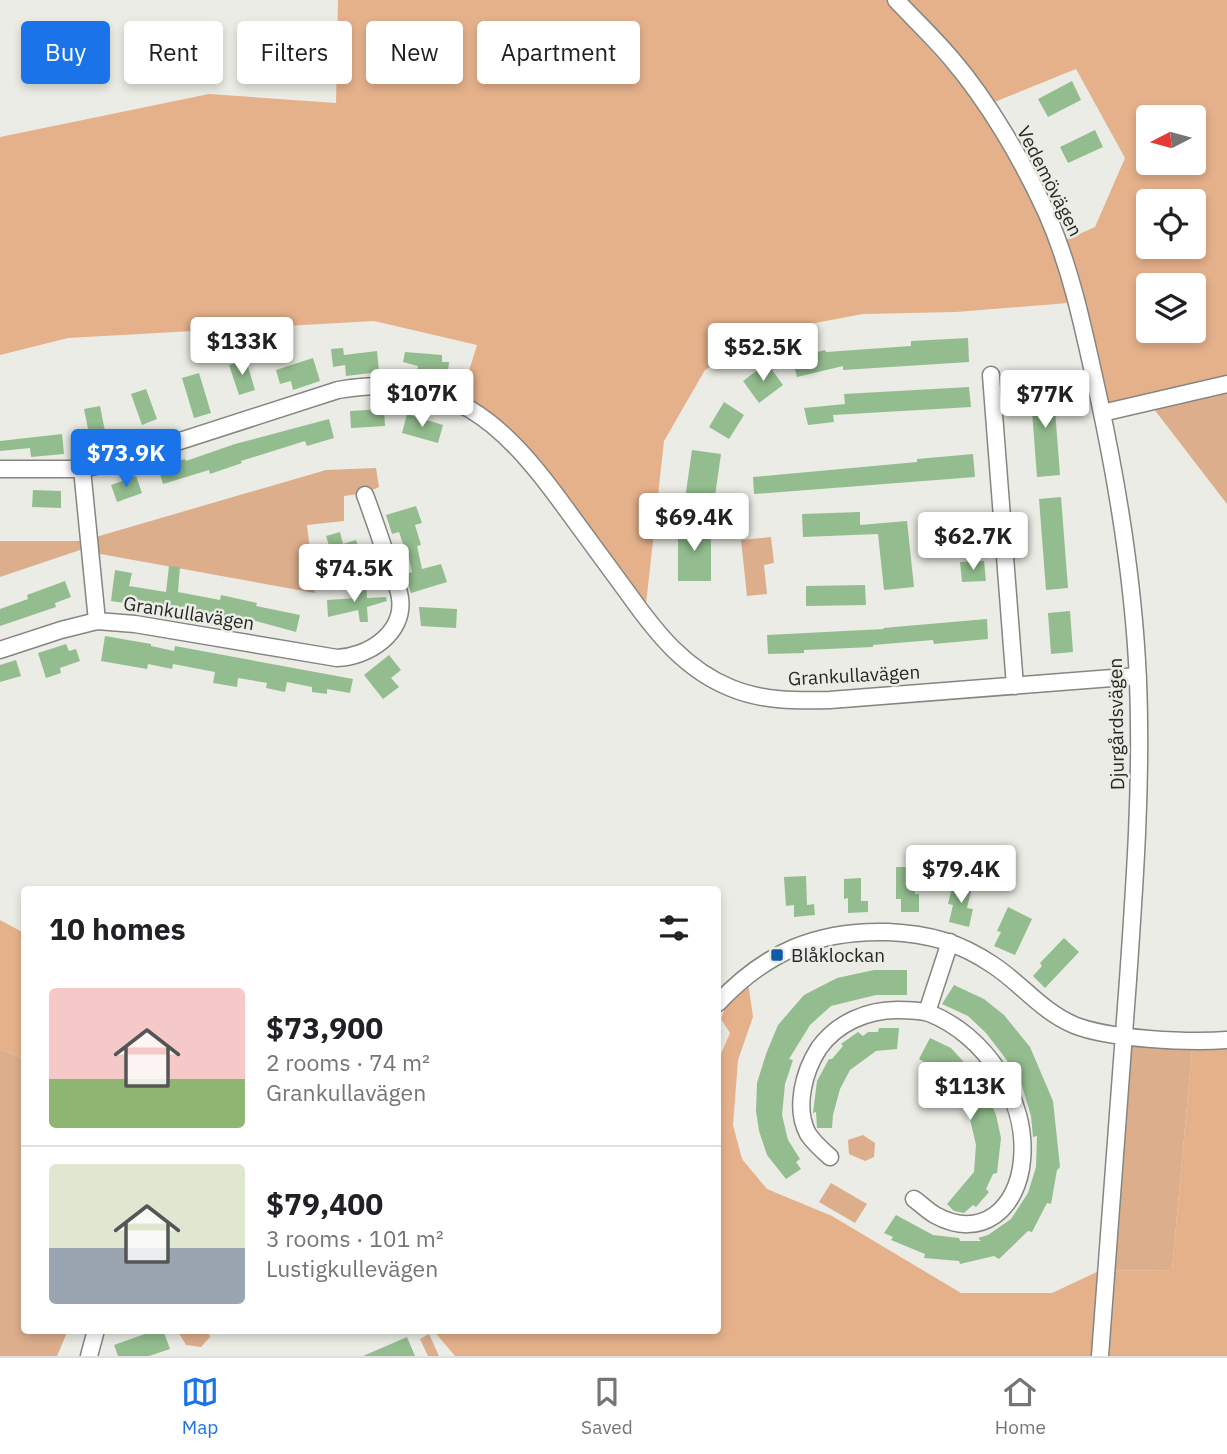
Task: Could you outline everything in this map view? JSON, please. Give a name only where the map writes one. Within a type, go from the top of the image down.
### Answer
[{"type":"street","name":"Vedemövägen","points":[[896,0],[951,58],[985,104],[1020,161],[1045,211],[1065,260],[1102,413]]},
{"type":"street","points":[[991,375],[1015,686]]},
{"type":"street","points":[[1102,413],[1227,384]]},
{"type":"street","name":"Grankullavägen","points":[[0,469],[82,469],[118,461],[338,390],[370,386],[419,390],[468,407],[510,439],[542,475],[665,642],[701,673],[730,688],[769,698],[798,701],[1138,676]]},
{"type":"street","name":"Djurgårdsvägen","points":[[1100,1356],[1124,1036],[1139,784],[1138,676],[1127,552],[1102,413]]},
{"type":"street","points":[[82,469],[97,621]]},
{"type":"street","name":"Grankullavägen","points":[[0,650],[97,621],[135,624],[337,658],[364,653],[378,645],[389,633],[397,618],[400,598],[365,495]]},
{"type":"street","points":[[721,1000],[759,966],[799,945],[846,933],[919,933],[950,942],[995,965],[1036,1002],[1065,1021],[1090,1031],[1124,1036],[1227,1040]]},
{"type":"street","points":[[927,1012],[950,942]]},
{"type":"street","points":[[830,1157],[809,1135],[803,1116],[802,1091],[817,1052],[835,1031],[863,1016],[893,1010],[927,1012],[963,1033],[980,1047],[1002,1077],[1018,1118],[1023,1159],[1018,1185],[1011,1199],[990,1220],[976,1224],[945,1219],[933,1214],[914,1199]]},
{"type":"street","points":[[89,1356],[95,1334]]},
{"type":"shaded area","points":[[338,0],[887,0],[974,99],[952,66],[890,0],[1227,0],[1227,385],[1095,409],[1068,303],[956,312],[863,314],[767,332],[705,370],[664,441],[644,622],[508,444],[458,406],[477,345],[374,321],[68,338],[0,355],[0,137],[209,94],[336,103],[336,84],[352,84],[352,21],[338,21]],"holes":[[[1076,69],[1125,158],[1095,227],[1054,245],[1038,202],[982,107]]]},
{"type":"shaded area","points":[[1227,385],[1227,504],[1147,400]]},
{"type":"shaded area","points":[[376,468],[379,487],[366,493],[344,496],[344,521],[307,525],[315,593],[83,549],[0,577],[0,541],[82,541],[326,470]]},
{"type":"shaded area","points":[[771,537],[774,563],[764,565],[767,594],[747,596],[741,540]]},
{"type":"shaded area","points":[[0,920],[21,931],[21,1058],[0,1049]]},
{"type":"shaded area","points":[[747,975],[753,1017],[738,1060],[733,1125],[742,1159],[767,1189],[832,1216],[961,1293],[1052,1293],[1099,1271],[1172,1270],[1193,1039],[1227,1037],[1227,1356],[455,1356],[436,1334],[721,1334],[721,1054],[730,1033],[721,1019],[731,991]]},
{"type":"shaded area","points":[[1125,1036],[1193,1039],[1172,1270],[1099,1271]]},
{"type":"shaded area","points":[[0,1049],[21,1058],[21,1334],[66,1334],[57,1356],[0,1356]]},
{"type":"shaded area","points":[[863,1135],[875,1143],[874,1157],[865,1161],[849,1154],[848,1140]]},
{"type":"shaded area","points":[[831,1183],[867,1204],[855,1223],[819,1202]]},
{"type":"shaded area","points":[[179,1334],[209,1334],[210,1337],[201,1347],[186,1345]]},
{"type":"shaded area","points":[[429,1334],[439,1356],[428,1356],[420,1339]]},
{"type":"building","points":[[1072,81],[1081,100],[1048,117],[1038,99]]},
{"type":"building","points":[[1095,130],[1103,147],[1068,163],[1060,147]]},
{"type":"building","points":[[968,338],[969,362],[843,370],[843,366],[797,377],[792,359],[825,350],[911,346],[911,341]]},
{"type":"building","points":[[343,348],[344,355],[377,351],[379,372],[346,376],[345,365],[333,367],[331,349]]},
{"type":"building","points":[[405,352],[442,355],[442,362],[449,362],[447,382],[416,379],[418,366],[403,362]]},
{"type":"building","points":[[313,358],[320,381],[293,390],[291,381],[280,384],[276,370]]},
{"type":"building","points":[[246,360],[255,390],[239,395],[229,365]]},
{"type":"building","points":[[767,363],[783,385],[759,403],[743,381]]},
{"type":"building","points":[[199,373],[211,413],[194,418],[182,378]]},
{"type":"building","points":[[1053,384],[1060,475],[1037,477],[1030,385]]},
{"type":"building","points":[[969,387],[971,407],[833,415],[834,422],[808,425],[804,408],[845,404],[844,394]]},
{"type":"building","points":[[146,389],[157,419],[142,425],[131,394]]},
{"type":"building","points":[[724,402],[744,415],[729,439],[709,427]]},
{"type":"building","points":[[100,406],[106,436],[90,439],[84,409]]},
{"type":"building","points":[[384,409],[385,426],[351,428],[350,411]]},
{"type":"building","points":[[407,414],[443,425],[438,443],[402,433]]},
{"type":"building","points":[[329,419],[334,438],[307,446],[305,441],[241,461],[242,463],[210,474],[209,470],[163,484],[158,467]]},
{"type":"building","points":[[62,434],[64,454],[31,457],[30,448],[0,451],[0,441]]},
{"type":"building","points":[[692,450],[721,454],[713,510],[684,506]]},
{"type":"building","points":[[973,454],[975,477],[754,494],[753,477],[917,462],[917,459]]},
{"type":"building","points":[[136,476],[142,493],[117,502],[111,485]]},
{"type":"building","points":[[33,490],[61,491],[61,508],[32,507]]},
{"type":"building","points":[[1061,497],[1068,588],[1046,590],[1039,499]]},
{"type":"building","points":[[416,506],[422,523],[415,525],[421,545],[417,546],[422,569],[441,564],[447,582],[411,593],[405,575],[412,572],[407,549],[405,550],[399,532],[392,534],[386,515]]},
{"type":"building","points":[[860,512],[860,525],[907,521],[914,587],[884,590],[878,534],[803,537],[802,514]]},
{"type":"building","points":[[678,525],[711,525],[711,581],[678,581]]},
{"type":"building","points":[[340,532],[343,544],[356,540],[362,560],[336,568],[326,536]]},
{"type":"building","points":[[984,561],[986,581],[962,582],[960,562]]},
{"type":"building","points":[[169,566],[180,567],[178,592],[220,600],[221,595],[300,615],[296,632],[245,618],[244,624],[197,613],[196,617],[166,609],[111,601],[115,570],[132,573],[129,586],[166,592]]},
{"type":"building","points":[[65,581],[71,597],[55,603],[56,607],[0,626],[0,609],[28,599],[27,595]]},
{"type":"building","points":[[366,582],[367,598],[386,597],[387,601],[367,607],[368,622],[360,622],[358,610],[328,617],[327,600],[357,598],[355,584]]},
{"type":"building","points":[[865,585],[866,605],[806,606],[806,586]]},
{"type":"building","points":[[419,607],[457,609],[456,628],[421,626]]},
{"type":"building","points":[[1070,611],[1073,652],[1051,654],[1048,613]]},
{"type":"building","points":[[987,619],[988,639],[934,644],[933,640],[768,654],[767,635],[884,629]]},
{"type":"building","points":[[105,636],[174,651],[175,646],[353,679],[350,693],[327,689],[327,694],[312,692],[312,687],[287,682],[285,692],[266,688],[267,683],[238,678],[237,687],[213,683],[215,672],[173,664],[172,669],[148,664],[147,669],[101,661]]},
{"type":"building","points":[[66,644],[69,651],[76,649],[80,661],[60,668],[61,673],[46,678],[38,653]]},
{"type":"building","points":[[389,655],[401,670],[391,678],[399,687],[383,699],[364,675]]},
{"type":"building","points":[[16,660],[21,676],[0,682],[0,665]]},
{"type":"building","points":[[896,867],[915,867],[915,894],[919,894],[919,912],[901,912],[901,899],[896,899]]},
{"type":"building","points":[[806,876],[807,905],[814,904],[815,915],[794,917],[794,905],[786,906],[784,877]]},
{"type":"building","points":[[861,878],[861,901],[868,901],[868,912],[848,913],[848,898],[844,899],[844,879]]},
{"type":"building","points":[[953,883],[972,887],[967,908],[973,909],[969,927],[949,922],[953,905],[948,904]]},
{"type":"building","points":[[1008,907],[1032,919],[1015,955],[994,946],[1001,932],[997,931]]},
{"type":"building","points":[[1064,938],[1079,952],[1045,988],[1033,976],[1042,966],[1040,963]]},
{"type":"building","points":[[874,970],[907,970],[907,995],[876,995],[831,1006],[810,1025],[789,1059],[793,1060],[785,1084],[782,1115],[788,1140],[800,1159],[796,1162],[801,1169],[786,1179],[767,1155],[756,1111],[757,1083],[778,1025],[804,995],[837,978]]},
{"type":"building","points":[[954,985],[984,999],[1004,1015],[1030,1047],[1053,1101],[1060,1167],[1057,1170],[1051,1204],[1047,1203],[1032,1232],[1028,1231],[999,1259],[994,1256],[960,1264],[959,1261],[924,1258],[925,1254],[891,1240],[893,1237],[884,1233],[896,1215],[933,1235],[959,1238],[960,1241],[981,1241],[978,1238],[988,1235],[1011,1219],[1028,1193],[1036,1167],[1037,1136],[1033,1137],[1031,1116],[1022,1086],[1006,1059],[986,1033],[968,1016],[942,1004]]},
{"type":"building","points":[[879,1028],[899,1028],[897,1049],[876,1051],[850,1070],[840,1089],[832,1128],[817,1128],[816,1112],[813,1113],[817,1081],[829,1059],[843,1046],[841,1044],[858,1032],[863,1036],[868,1032],[878,1032]]},
{"type":"building","points":[[930,1038],[951,1048],[982,1082],[996,1115],[1001,1138],[997,1173],[993,1174],[986,1189],[989,1192],[976,1207],[973,1205],[964,1213],[954,1211],[947,1204],[974,1172],[976,1145],[969,1115],[941,1072],[919,1059]]},
{"type":"building","points":[[145,1334],[164,1334],[170,1349],[149,1356],[118,1356],[114,1345]]},
{"type":"building","points":[[407,1337],[415,1356],[363,1356]]},
{"type":"place","name":"Blåklockan","points":[[777,955]]}]
